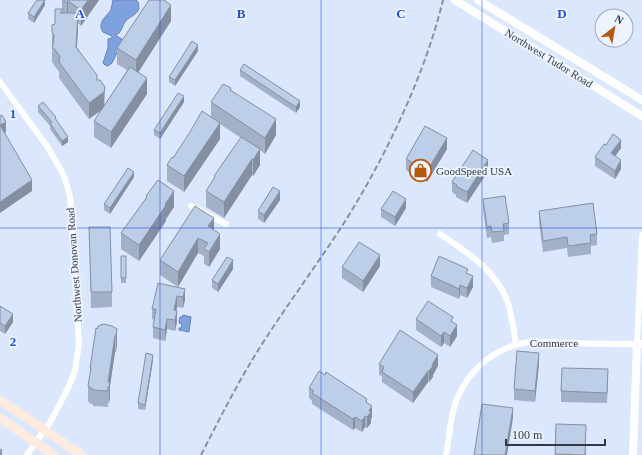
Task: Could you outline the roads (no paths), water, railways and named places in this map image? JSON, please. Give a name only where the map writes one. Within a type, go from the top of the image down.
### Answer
[{"type":"main road","points":[[0,400],[82,455]]},
{"type":"main road","points":[[0,418],[54,455]]},
{"type":"street","name":"Northwest Tudor Road","points":[[478,0],[642,100]]},
{"type":"street","name":"Northwest Tudor Road","points":[[459,2],[642,116]]},
{"type":"street","name":"Northwest Donovan Road","points":[[0,82],[47,146],[64,176],[70,196],[79,344],[75,371],[68,388],[45,430],[26,455]]},
{"type":"street","points":[[191,206],[226,224]]},
{"type":"street","points":[[440,234],[475,258],[489,271],[501,286],[508,303],[516,345]]},
{"type":"street","points":[[632,455],[640,344],[642,235]]},
{"type":"street","name":"Commerce","points":[[446,455],[455,405],[463,386],[472,373],[487,359],[506,348],[534,342],[640,344]]},
{"type":"water","points":[[113,0],[136,0],[139,8],[137,13],[125,22],[120,32],[115,35],[122,39],[122,42],[112,63],[108,66],[103,63],[108,48],[108,39],[112,38],[112,36],[103,32],[101,25],[111,10]]},
{"type":"water","points":[[183,315],[191,317],[189,332],[179,330],[182,324],[179,323],[180,317]]},
{"type":"railway","points":[[201,455],[255,355],[344,223],[389,144],[415,86],[426,57],[443,0]]},
{"type":"place","name":"GoodSpeed USA","points":[[420,171]]}]
